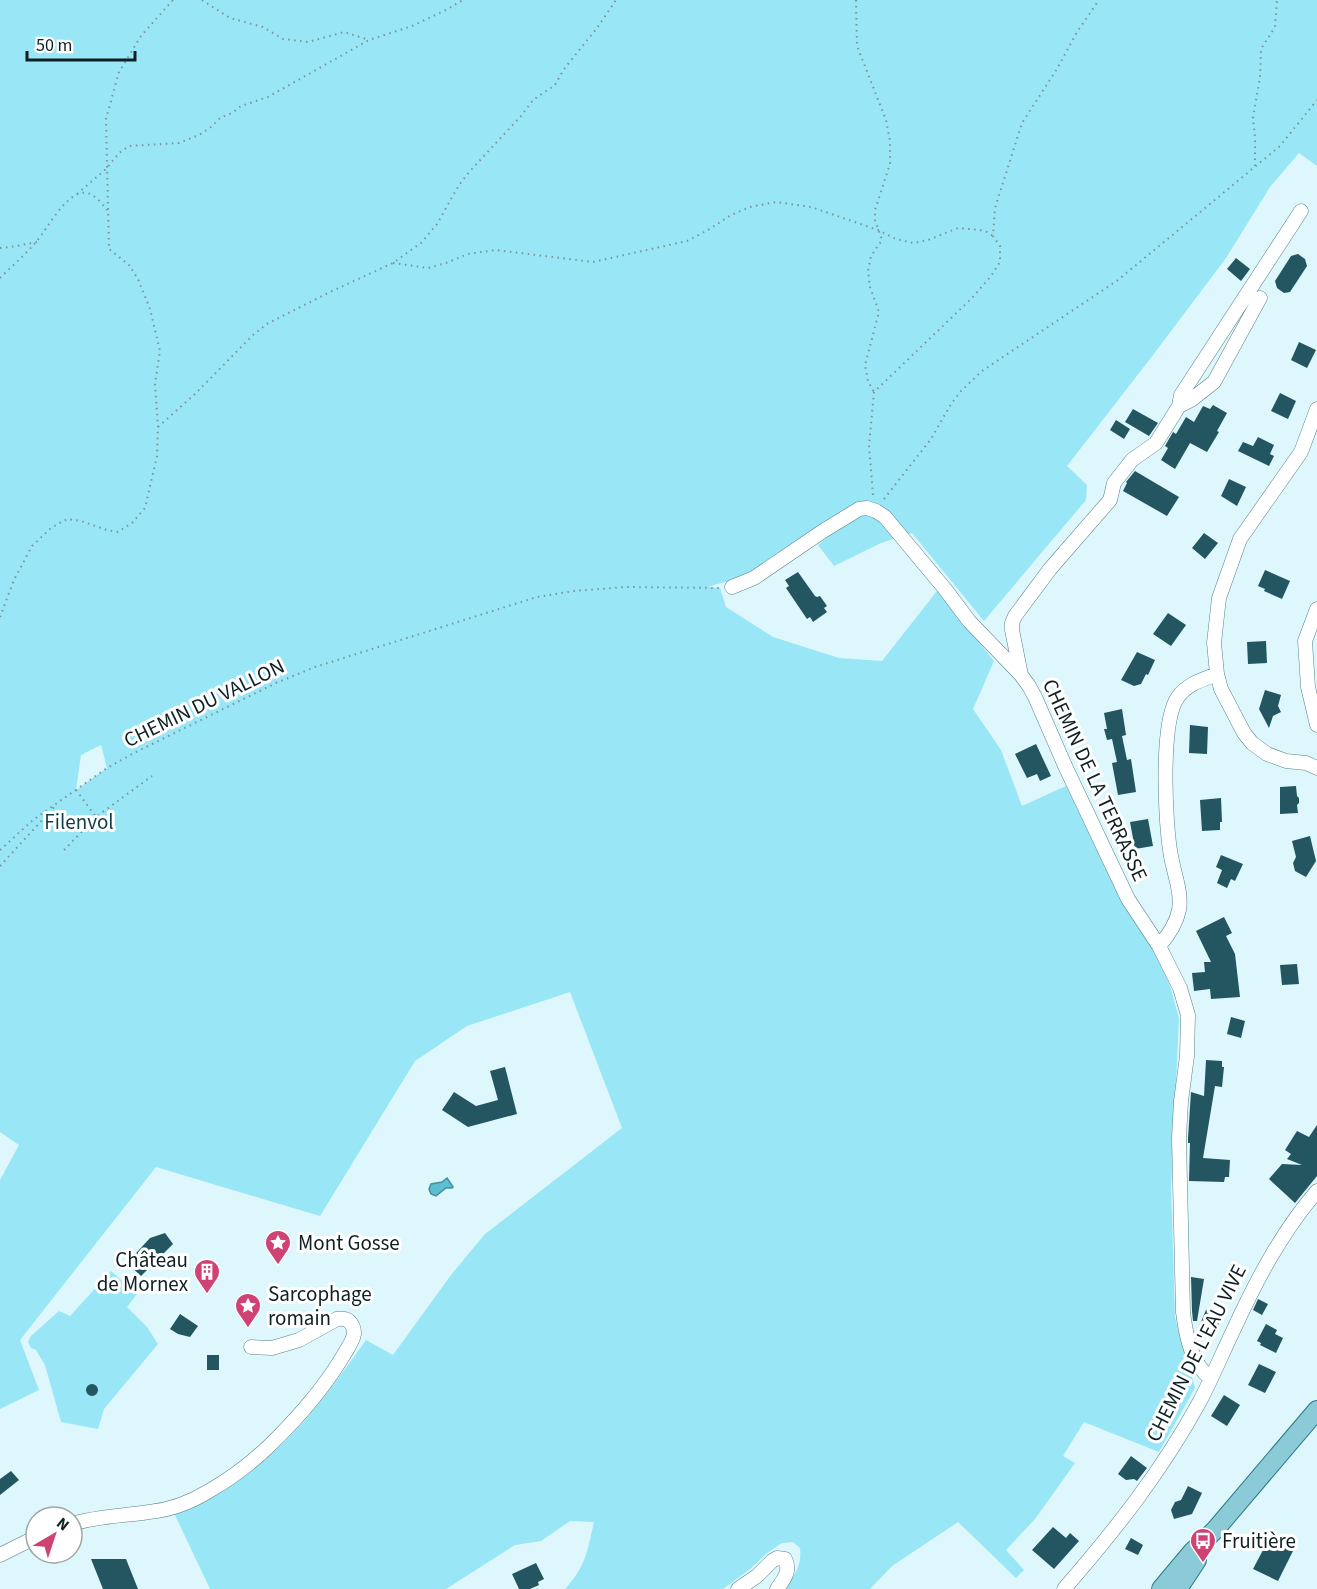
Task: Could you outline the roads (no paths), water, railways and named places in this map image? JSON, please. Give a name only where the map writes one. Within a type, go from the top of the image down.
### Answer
[{"type":"main road","points":[[1161,1589],[1192,1552],[1215,1530],[1317,1410]]},
{"type":"main road","points":[[1178,1589],[1215,1530]]},
{"type":"street","points":[[1021,675],[1012,630],[1012,623],[1016,616],[1050,569],[1110,500],[1114,483],[1132,460],[1156,443],[1179,406],[1181,395],[1300,211]]},
{"type":"street","points":[[1179,406],[1191,400],[1214,382],[1260,298]]},
{"type":"street","points":[[1317,409],[1301,452],[1240,539],[1216,613],[1214,643],[1221,689],[1233,714],[1252,743],[1276,758],[1306,763],[1317,768]]},
{"type":"street","name":"CHEMIN DE LA TERRASSE","points":[[732,587],[754,578],[859,509],[867,508],[876,511],[885,517],[980,633],[1021,675],[1035,697],[1128,899],[1159,946],[1180,988],[1188,1015],[1187,1056],[1179,1138],[1183,1312],[1189,1345],[1199,1366],[1211,1379]]},
{"type":"street","points":[[1315,612],[1305,641],[1308,687],[1317,725]]},
{"type":"street","points":[[1159,946],[1173,928],[1179,909],[1166,808],[1170,715],[1174,702],[1183,691],[1192,684],[1217,674]]},
{"type":"street","name":"CHEMIN DE L'EAU VIVE","points":[[1064,1589],[1117,1527],[1147,1487],[1190,1420],[1261,1274],[1288,1229],[1317,1191]]},
{"type":"street","points":[[84,1521],[151,1512],[189,1502],[233,1475],[267,1448],[315,1396],[342,1357],[354,1336],[354,1328],[343,1318],[337,1319],[300,1340],[272,1348],[251,1347]]},
{"type":"street","points":[[0,1555],[24,1543]]},
{"type":"street","points":[[738,1589],[757,1576],[772,1561],[781,1558],[785,1559],[789,1567],[777,1589]]},
{"type":"place","name":"Mont Gosse","points":[[278,1266]]},
{"type":"place","name":"Château de Mornex","points":[[207,1295]]},
{"type":"place","name":"Sarcophage romain","points":[[248,1329]]},
{"type":"place","name":"Fruitière","points":[[1203,1564]]},
{"type":"park label","name":"Filenvol","points":[[79,822]]}]
